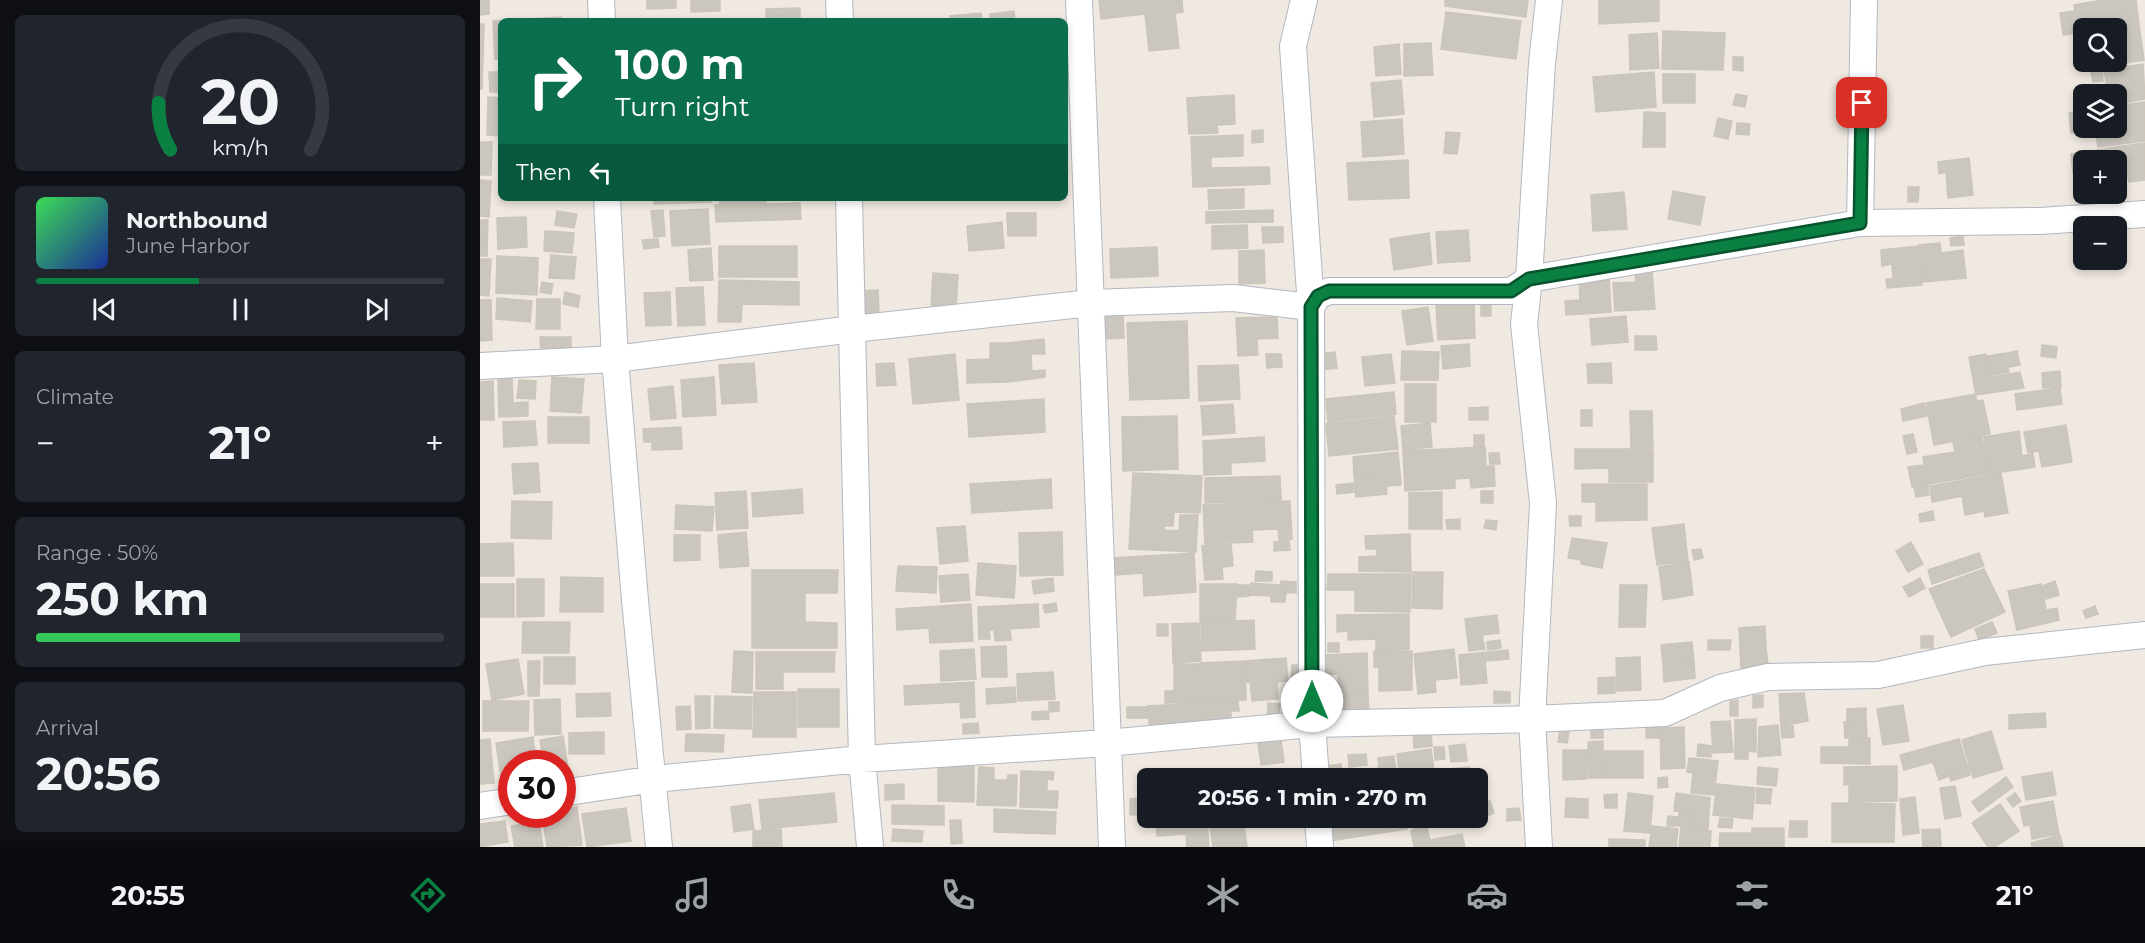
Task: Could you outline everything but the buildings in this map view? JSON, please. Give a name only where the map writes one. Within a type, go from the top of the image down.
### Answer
[{"type":"street","points":[[601,0],[602,18]]},
{"type":"street","points":[[839,0],[840,18]]},
{"type":"street","points":[[1079,0],[1112,847]]},
{"type":"street","points":[[1304,0],[1293,46],[1311,307],[1312,724],[1315,768]]},
{"type":"street","points":[[1539,847],[1532,719],[1544,503],[1524,324],[1529,279],[1542,63],[1550,0]]},
{"type":"street","points":[[1860,223],[1864,0]]},
{"type":"street","points":[[607,201],[615,359],[659,847]]},
{"type":"street","points":[[849,201],[862,759],[870,847]]},
{"type":"street","points":[[1311,307],[1318,296],[1329,291],[1511,291],[1529,279],[1860,223],[2040,221],[2145,214]]},
{"type":"street","points":[[480,366],[615,359],[852,329],[1091,303],[1233,298],[1311,307]]},
{"type":"street","points":[[576,791],[654,779],[862,759],[1107,744],[1312,724],[1532,719],[1665,713],[1720,688],[1768,677],[1878,675],[1985,652],[2145,635]]},
{"type":"street","points":[[480,806],[498,803]]},
{"type":"street","points":[[1319,828],[1320,847]]},
{"type":"route","points":[[1312,701],[1311,307],[1318,296],[1329,291],[1511,291],[1529,279],[1860,223],[1862,103]]}]
